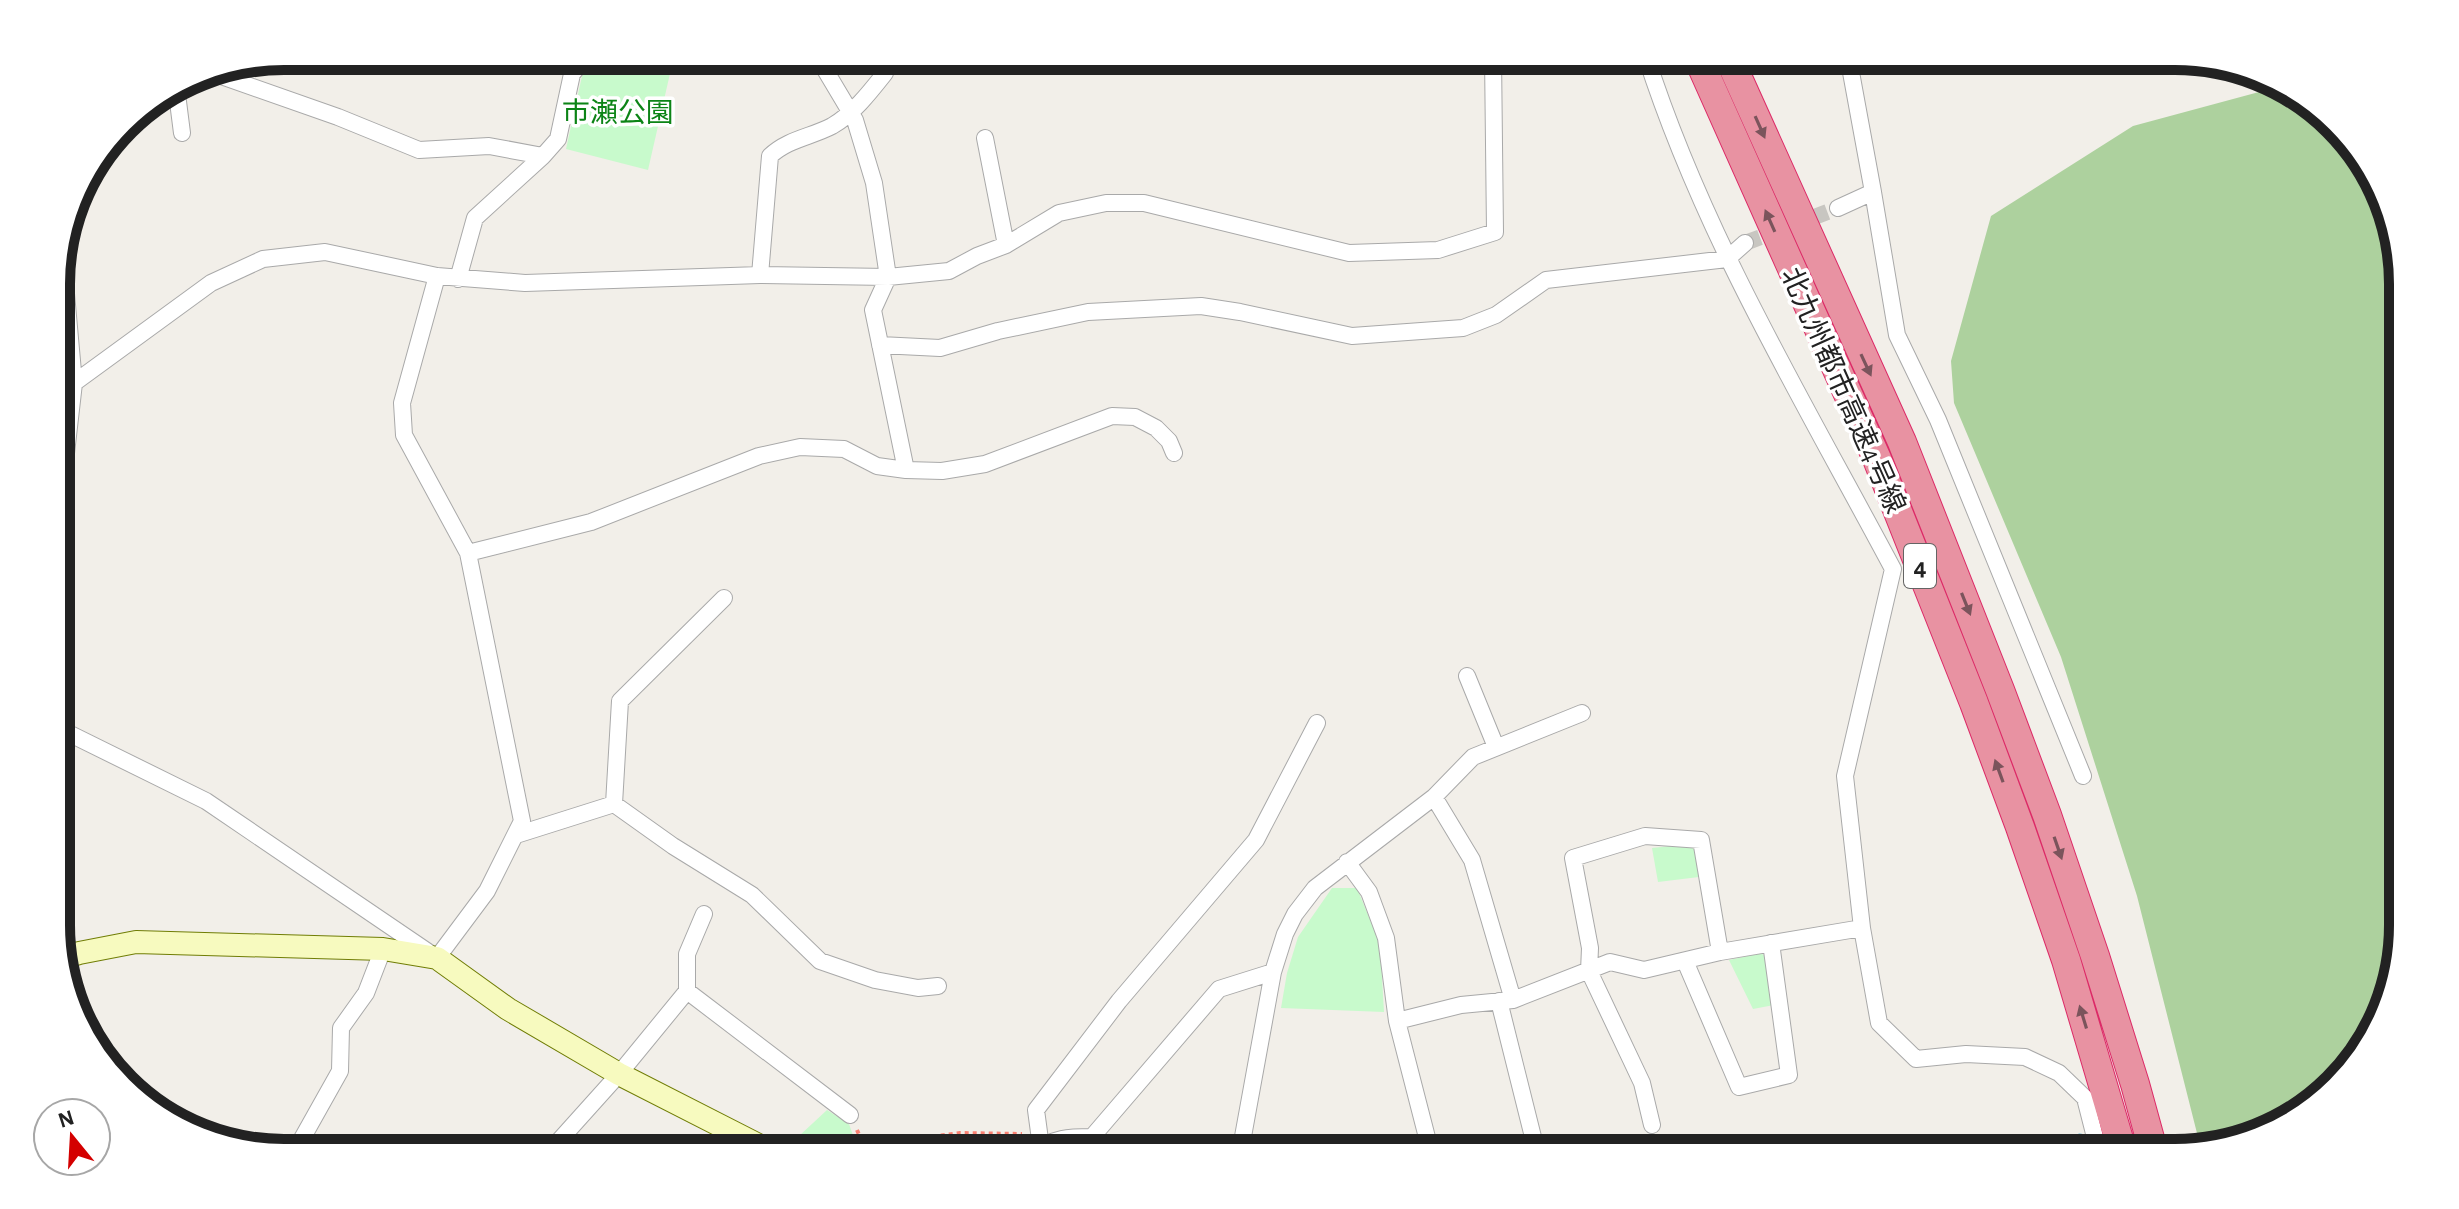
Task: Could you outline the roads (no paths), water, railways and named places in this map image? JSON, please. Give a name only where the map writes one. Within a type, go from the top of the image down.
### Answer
[{"type":"highway","name":"北九州都市高速4号線","points":[[1703,70],[1877,459],[1928,585],[2020,827],[2066,960],[2119,1139]]},
{"type":"highway","name":"北九州都市高速4号線","points":[[1734,70],[1902,442],[1995,677],[2047,815],[2150,1139]]},
{"type":"street","points":[[458,279],[475,218],[558,139],[575,70]]},
{"type":"street","points":[[825,70],[855,120],[874,183],[888,277],[873,310],[906,470]]},
{"type":"street","points":[[74,383],[211,283],[263,259],[325,252],[458,279],[550,283],[760,275],[888,277],[949,271],[1006,245],[1059,213],[1106,203],[1144,203],[1349,253],[1438,250],[1495,232],[1493,70]]},
{"type":"street","points":[[1651,70],[1727,259],[1893,569],[1845,776],[1862,928],[1879,1023],[1916,1059],[1966,1054],[2025,1057],[2059,1073],[2085,1098],[2095,1139]]},
{"type":"street","points":[[1851,70],[1897,335],[1938,420],[2083,776]]},
{"type":"street","points":[[760,275],[770,156],[780,146],[833,125],[865,98],[885,73]]},
{"type":"street","points":[[226,78],[338,117],[419,150],[489,146],[543,156]]},
{"type":"street","points":[[178,99],[182,133]]},
{"type":"street","points":[[985,138],[1006,245]]},
{"type":"street","points":[[1838,208],[1873,192]]},
{"type":"street","points":[[880,345],[940,348],[998,331],[1088,312],[1201,306],[1352,336],[1463,328],[1496,315],[1546,280],[1727,259],[1745,243]]},
{"type":"street","points":[[437,276],[402,403],[404,435],[468,553],[522,821],[487,891],[437,958]]},
{"type":"street","points":[[70,338],[74,383],[70,418]]},
{"type":"street","points":[[468,553],[591,522],[759,456],[800,447],[844,449],[877,466],[942,471],[985,464],[1112,416],[1135,417],[1156,428],[1169,441],[1174,453]]},
{"type":"street","points":[[614,804],[620,701],[724,598]]},
{"type":"street","points":[[1467,676],[1496,747]]},
{"type":"street","points":[[1243,1139],[1273,972],[1295,914],[1315,888],[1434,797],[1473,757],[1582,713]]},
{"type":"street","points":[[1038,1139],[1036,1110],[1119,1001],[1256,840],[1317,723]]},
{"type":"street","points":[[70,734],[206,801],[508,1009],[619,1074],[747,1139]]},
{"type":"street","points":[[1434,797],[1472,860],[1506,1000],[1534,1139]]},
{"type":"street","points":[[516,835],[614,804]]},
{"type":"street","points":[[614,804],[673,846],[752,895],[820,961],[875,980],[918,988],[938,986]]},
{"type":"street","points":[[1652,1125],[1642,1083],[1589,971],[1590,948],[1573,858],[1645,836],[1701,840],[1720,952]]},
{"type":"street","points":[[1347,862],[1369,892],[1386,938],[1397,1021],[1428,1139]]},
{"type":"street","points":[[561,1139],[687,991],[687,954],[704,914]]},
{"type":"street","points":[[1397,1021],[1461,1005],[1506,1000],[1610,962],[1644,970],[1720,952],[1862,928]]},
{"type":"street","points":[[72,955],[136,942],[383,949],[437,958]]},
{"type":"street","points":[[1685,961],[1739,1087],[1789,1075],[1771,943]]},
{"type":"street","points":[[302,1139],[340,1071],[341,1028],[366,993],[383,949]]},
{"type":"street","points":[[1092,1137],[1219,989],[1273,972]]},
{"type":"street","points":[[687,991],[850,1115]]},
{"type":"street","points":[[1058,1139],[1094,1139]]},
{"type":"waterway","points":[[2077,1139],[2080,1136],[2085,1139]]},
{"type":"tunnel","points":[[1745,243],[1838,208]]},
{"type":"park label","name":"市瀬公園","points":[[618,112]]}]
